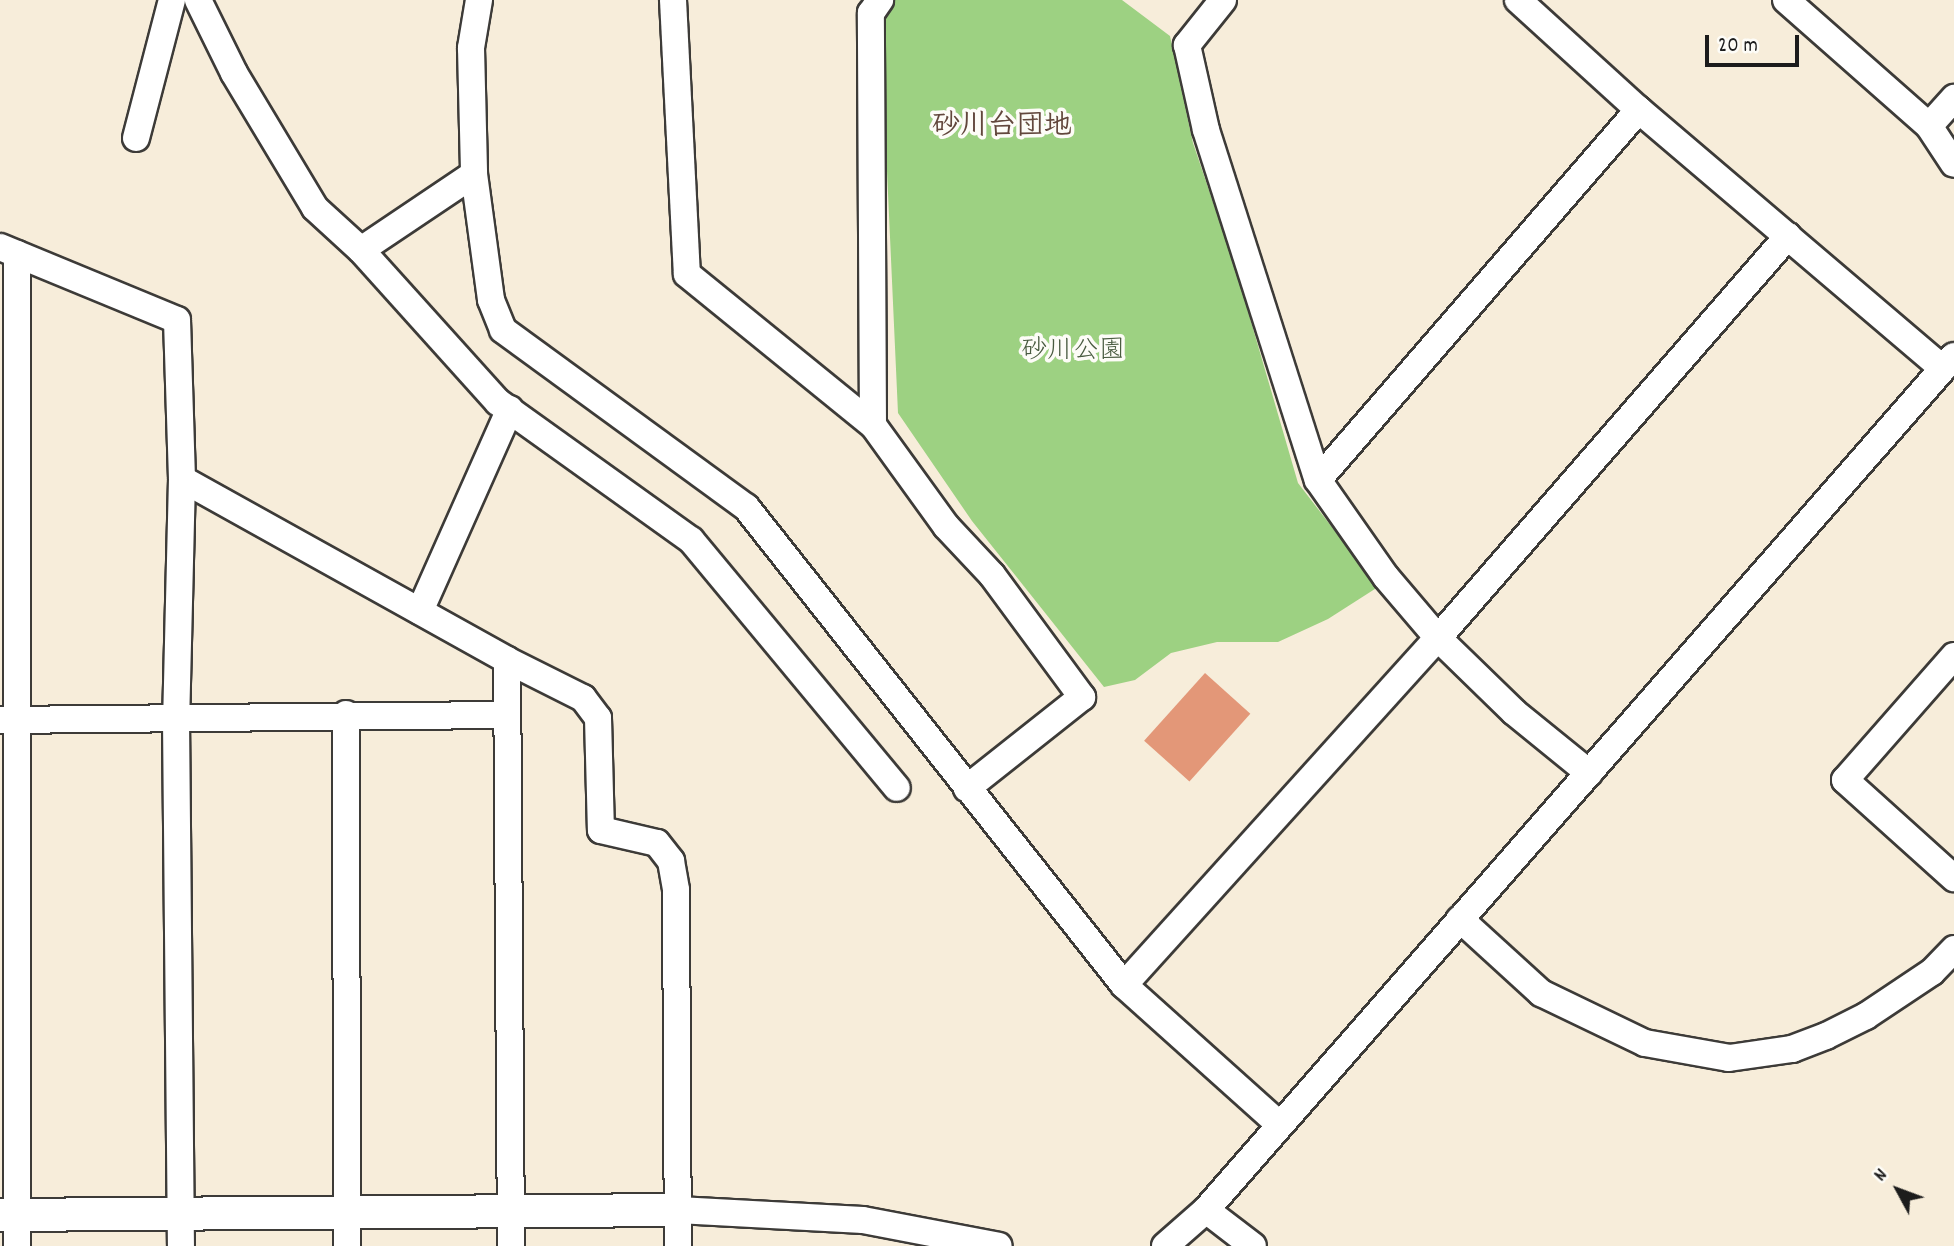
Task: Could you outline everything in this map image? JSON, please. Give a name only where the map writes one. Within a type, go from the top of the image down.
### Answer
[{"type":"street","points":[[136,138],[172,0]]},
{"type":"street","points":[[198,0],[234,74],[315,208],[361,250],[510,409],[691,540],[897,788]]},
{"type":"street","points":[[479,0],[471,48],[474,174],[491,300],[503,330],[746,507],[1124,985],[1279,1124]]},
{"type":"street","points":[[673,0],[687,274],[873,425],[946,526],[992,575],[1082,697],[967,788]]},
{"type":"street","points":[[873,425],[872,13],[880,0]]},
{"type":"street","points":[[1223,0],[1186,45],[1210,143],[1318,480],[1386,577],[1438,638],[1514,712],[1589,773]]},
{"type":"street","points":[[1165,1246],[1206,1210],[1949,363],[1788,236],[1639,110],[1518,0]]},
{"type":"street","points":[[1786,0],[1929,126],[1954,164]]},
{"type":"street","points":[[1929,126],[1954,98]]},
{"type":"street","points":[[1318,480],[1639,110]]},
{"type":"street","points":[[361,250],[474,174]]},
{"type":"street","points":[[1124,985],[1438,638],[1788,236]]},
{"type":"street","points":[[181,1246],[181,1214],[176,720],[182,479],[177,320],[8,251],[11,1225],[181,1214],[678,1210],[863,1220],[999,1246]]},
{"type":"street","points":[[420,611],[510,409]]},
{"type":"street","points":[[182,479],[507,660],[583,698],[598,718],[601,830],[657,843],[671,862],[676,890],[678,1246]]},
{"type":"street","points":[[1954,656],[1845,780],[1954,878]]},
{"type":"street","points":[[507,660],[511,1246]]},
{"type":"street","points":[[8,720],[176,720],[346,714],[506,715]]},
{"type":"street","points":[[346,714],[347,1246]]},
{"type":"street","points":[[1460,919],[1541,993],[1645,1043],[1729,1058],[1792,1049],[1846,1026],[1933,972],[1954,948]]},
{"type":"street","points":[[1206,1210],[1253,1246]]},
{"type":"green space","name":"砂川公園","points":[[890,0],[1122,0],[1170,36],[1193,143],[1236,270],[1298,483],[1378,587],[1328,619],[1278,642],[1217,642],[1171,653],[1135,680],[1104,687],[972,521],[898,413],[880,17]]},
{"type":"building","points":[[1205,673],[1250,714],[1189,781],[1144,741]]},
{"type":"district","name":"砂川台団地","points":[[1002,128]]}]
